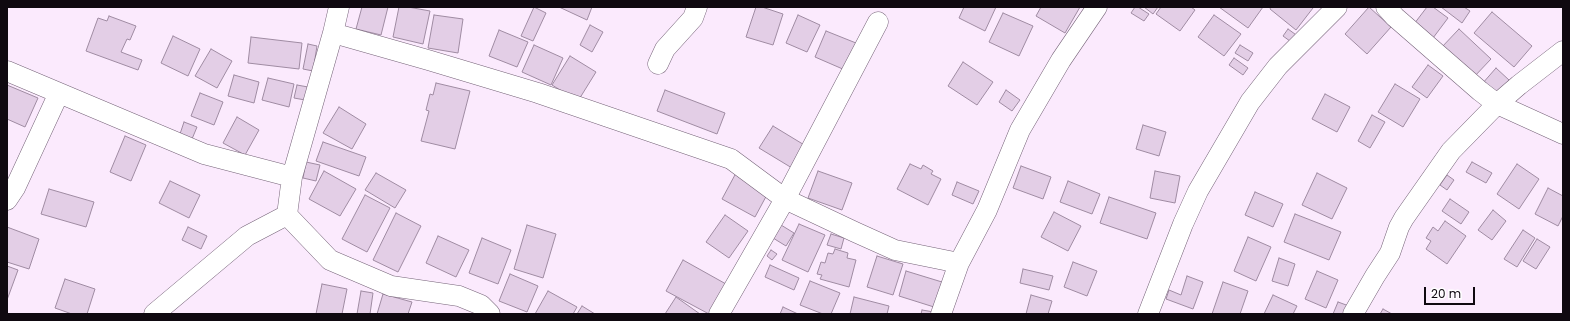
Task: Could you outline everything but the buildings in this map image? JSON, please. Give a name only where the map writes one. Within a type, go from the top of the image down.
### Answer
[{"type":"street","points":[[287,215],[292,177],[339,7]]},
{"type":"street","points":[[658,64],[665,48],[693,18],[697,7]]},
{"type":"street","points":[[941,314],[959,263],[987,210],[1020,130],[1061,60],[1097,7]]},
{"type":"street","points":[[1148,314],[1183,224],[1198,191],[1250,102],[1278,66],[1337,7]]},
{"type":"street","points":[[1386,7],[1394,17],[1497,104],[1563,134]]},
{"type":"street","points":[[719,314],[785,199],[878,22]]},
{"type":"street","points":[[333,33],[428,60],[538,94],[731,159],[785,199],[895,250],[959,263]]},
{"type":"street","points":[[1353,314],[1390,253],[1398,227],[1431,178],[1451,152],[1497,104],[1563,51]]},
{"type":"street","points":[[7,71],[204,154],[292,177]]},
{"type":"street","points":[[7,200],[15,188],[59,93]]},
{"type":"street","points":[[154,314],[247,236],[287,215]]},
{"type":"street","points":[[287,215],[330,260],[391,286],[459,296],[481,305],[490,314]]}]
